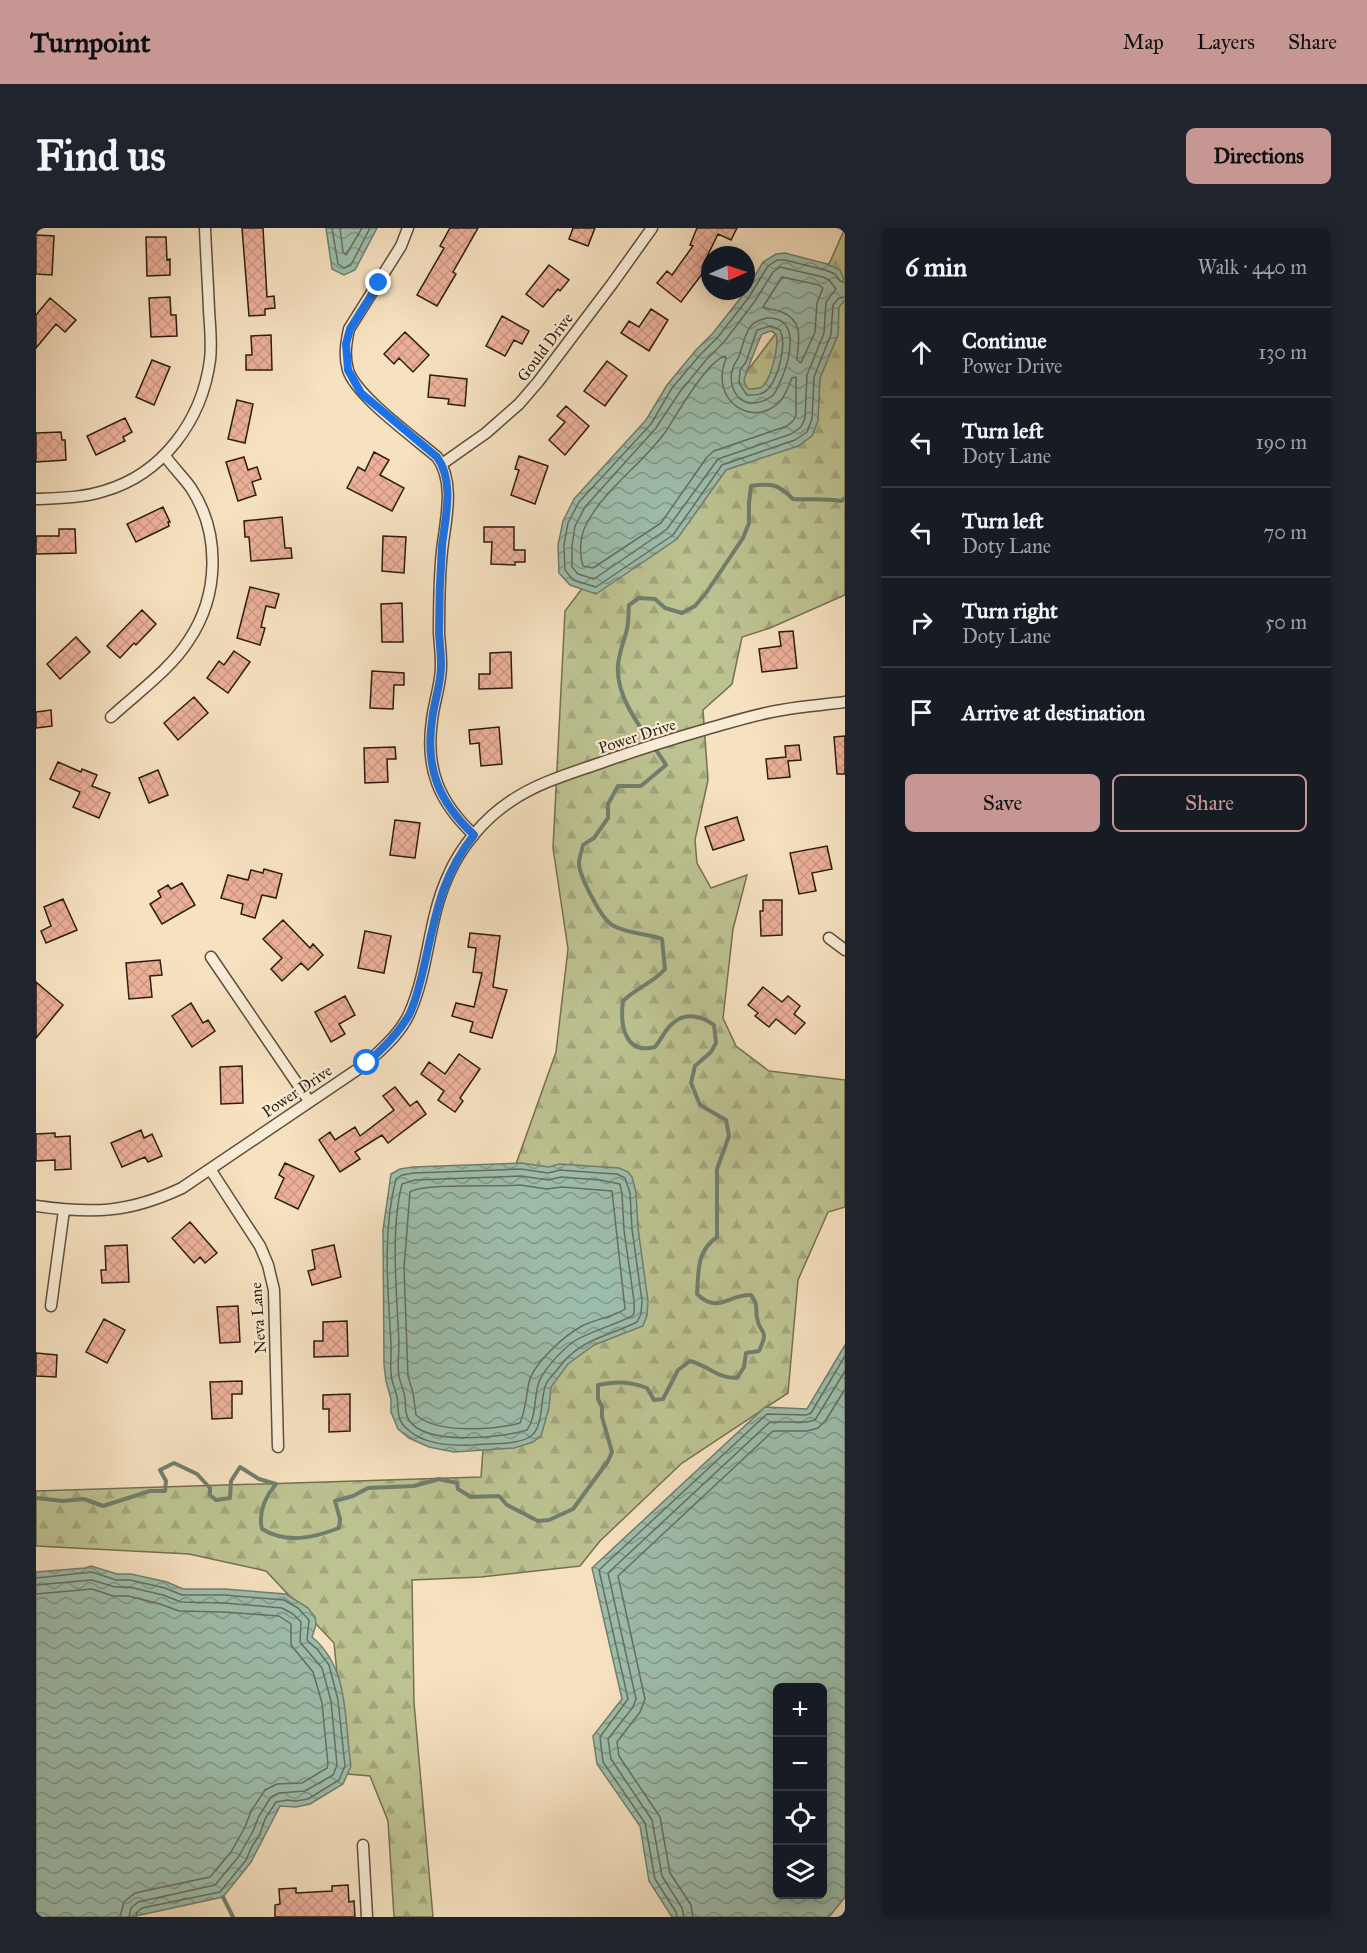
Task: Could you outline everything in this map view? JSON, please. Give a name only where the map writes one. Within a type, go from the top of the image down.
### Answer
[{"type":"street","points":[[36,499],[81,496],[106,491],[137,476],[165,456],[191,419],[203,392],[210,359],[205,228]]},
{"type":"street","points":[[408,228],[401,246],[350,329],[346,344],[346,358],[348,370],[361,393],[437,457],[442,464],[447,481],[440,571],[441,667],[432,720],[430,751],[443,799],[474,835]]},
{"type":"street","name":"Gould Drive","points":[[442,464],[486,433],[519,404],[538,382],[652,228]]},
{"type":"street","points":[[111,717],[169,664],[189,641],[204,614],[211,588],[213,564],[209,534],[201,507],[191,489],[165,456]]},
{"type":"street","name":"Power Drive","points":[[36,1206],[64,1210],[122,1209],[143,1204],[182,1188],[367,1063],[392,1040],[410,1013],[420,983],[439,901],[460,852],[484,823],[529,789],[682,736],[744,718],[781,710],[845,702]]},
{"type":"street","points":[[829,939],[845,950]]},
{"type":"street","points":[[211,957],[309,1101]]},
{"type":"street","name":"Neva Lane","points":[[210,1169],[260,1246],[268,1265],[274,1290],[278,1447]]},
{"type":"street","points":[[51,1306],[64,1210]]},
{"type":"street","points":[[363,1845],[367,1917]]},
{"type":"green space","points":[[845,228],[845,595],[770,628],[742,637],[732,684],[703,710],[708,780],[695,840],[697,863],[711,888],[747,875],[733,929],[723,1018],[736,1046],[769,1071],[845,1080],[845,1207],[828,1212],[798,1280],[788,1393],[682,1463],[600,1541],[580,1566],[481,1577],[412,1580],[414,1703],[433,1917],[394,1917],[388,1821],[370,1776],[347,1774],[334,1643],[266,1571],[189,1554],[36,1546],[36,1491],[481,1477],[501,1206],[556,1052],[568,949],[553,848],[565,611],[830,262]]},
{"type":"water","points":[[326,228],[377,228],[355,270],[344,275],[332,269]]},
{"type":"water","points":[[785,253],[827,264],[840,270],[845,282],[845,300],[839,307],[838,335],[820,378],[818,421],[812,436],[798,446],[726,470],[677,539],[596,594],[570,585],[559,573],[558,545],[563,521],[574,499],[646,420],[667,385],[739,300],[755,300],[755,276],[763,262],[776,254]],"holes":[[[771,331],[776,334],[776,353],[766,382],[762,387],[749,389],[744,382],[762,334]]]},
{"type":"water","points":[[521,1163],[549,1167],[559,1164],[619,1168],[628,1172],[632,1177],[636,1192],[638,1228],[648,1301],[647,1315],[643,1326],[594,1345],[568,1364],[551,1387],[549,1408],[541,1436],[533,1442],[514,1448],[454,1452],[429,1447],[409,1438],[398,1429],[391,1412],[391,1399],[386,1381],[383,1230],[391,1174],[400,1169],[413,1167]]},
{"type":"water","points":[[845,1345],[845,1897],[829,1917],[672,1917],[649,1881],[640,1826],[597,1764],[593,1736],[622,1699],[592,1568],[765,1407],[807,1409]]},
{"type":"water","points":[[91,1566],[117,1574],[131,1574],[167,1582],[183,1589],[224,1589],[286,1594],[308,1608],[315,1617],[316,1625],[312,1637],[333,1664],[343,1696],[351,1766],[343,1784],[310,1804],[296,1807],[280,1806],[251,1862],[223,1897],[131,1917],[36,1917],[36,1572]]},
{"type":"building","points":[[242,228],[263,228],[267,297],[274,296],[275,308],[265,309],[265,315],[249,316]]},
{"type":"building","points":[[450,228],[478,228],[453,272],[456,274],[437,306],[417,295],[444,248],[440,246]]},
{"type":"building","points":[[573,228],[595,228],[588,246],[569,239]]},
{"type":"building","points":[[697,228],[737,228],[731,240],[718,234],[712,246],[701,246],[701,275],[681,302],[657,283],[667,271],[672,275],[693,246],[690,245]]},
{"type":"building","points":[[36,235],[54,236],[52,275],[36,274]]},
{"type":"building","points":[[146,237],[166,237],[170,275],[147,276]]},
{"type":"building","points":[[549,265],[569,280],[543,307],[526,294]]},
{"type":"building","points":[[170,297],[171,315],[176,315],[177,336],[151,337],[149,298]]},
{"type":"building","points":[[50,298],[76,320],[65,332],[56,324],[36,348],[36,315]]},
{"type":"building","points":[[651,309],[668,320],[649,351],[621,333],[629,321],[639,327]]},
{"type":"building","points":[[502,316],[529,331],[522,344],[514,340],[505,356],[486,346]]},
{"type":"building","points":[[405,332],[429,355],[413,372],[399,358],[394,364],[384,354]]},
{"type":"building","points":[[271,335],[272,370],[246,370],[246,355],[252,355],[251,336]]},
{"type":"building","points":[[152,360],[170,367],[154,405],[136,397]]},
{"type":"building","points":[[607,361],[627,376],[605,406],[584,391]]},
{"type":"building","points":[[430,375],[467,379],[465,406],[448,404],[449,399],[428,397]]},
{"type":"building","points":[[237,400],[253,404],[245,443],[228,439]]},
{"type":"building","points":[[566,406],[589,426],[565,455],[549,440],[565,422],[557,416]]},
{"type":"building","points":[[125,418],[132,432],[123,437],[125,441],[96,455],[87,436]]},
{"type":"building","points":[[61,432],[62,440],[65,440],[66,460],[36,462],[36,433]]},
{"type":"building","points":[[374,452],[389,460],[380,475],[404,488],[392,511],[347,488],[358,467],[365,471]]},
{"type":"building","points":[[519,456],[548,466],[535,504],[511,495],[519,470],[515,469]]},
{"type":"building","points":[[244,457],[248,470],[257,467],[261,479],[252,482],[256,495],[238,501],[226,462]]},
{"type":"building","points":[[163,507],[170,522],[168,522],[169,526],[136,542],[127,524]]},
{"type":"building","points":[[282,517],[285,548],[291,548],[292,558],[251,561],[249,537],[245,537],[244,521]]},
{"type":"building","points":[[484,527],[514,527],[514,550],[525,550],[525,562],[515,562],[515,565],[491,564],[492,542],[484,542]]},
{"type":"building","points":[[59,529],[75,529],[76,553],[36,554],[36,536],[59,536]]},
{"type":"building","points":[[383,536],[406,537],[404,573],[382,571]]},
{"type":"building","points":[[250,587],[279,594],[275,608],[266,606],[261,627],[265,628],[260,645],[237,638]]},
{"type":"building","points":[[402,603],[403,642],[382,642],[381,604]]},
{"type":"building","points":[[142,610],[156,624],[120,658],[107,646]]},
{"type":"building","points":[[793,631],[797,668],[762,672],[759,649],[781,646],[779,632]]},
{"type":"building","points":[[76,637],[90,652],[60,679],[47,664]]},
{"type":"building","points":[[234,651],[250,662],[228,693],[207,678],[219,661],[224,665]]},
{"type":"building","points":[[511,652],[512,688],[479,689],[479,674],[490,674],[490,653]]},
{"type":"building","points":[[372,671],[404,673],[404,685],[394,685],[393,709],[370,708]]},
{"type":"building","points":[[194,697],[208,713],[178,740],[164,723]]},
{"type":"building","points":[[51,710],[52,726],[36,728],[36,712]]},
{"type":"building","points":[[499,727],[502,764],[481,766],[479,743],[470,744],[469,730]]},
{"type":"building","points":[[845,736],[845,774],[837,774],[834,737]]},
{"type":"building","points":[[799,745],[801,760],[788,761],[790,777],[768,779],[766,759],[786,757],[785,746]]},
{"type":"building","points":[[395,747],[396,759],[387,759],[388,782],[365,783],[364,748]]},
{"type":"building","points":[[58,762],[81,772],[82,769],[97,775],[92,786],[110,793],[99,818],[73,807],[80,792],[50,779]]},
{"type":"building","points":[[158,770],[168,795],[149,803],[139,778]]},
{"type":"building","points":[[737,817],[744,840],[713,850],[705,827]]},
{"type":"building","points":[[395,820],[420,823],[415,858],[390,855]]},
{"type":"building","points":[[827,846],[832,869],[812,873],[816,891],[799,894],[790,853]]},
{"type":"building","points":[[264,869],[282,874],[276,898],[262,895],[255,918],[241,914],[243,904],[221,898],[228,875],[248,880],[251,870],[263,873]]},
{"type":"building","points":[[182,883],[195,905],[162,924],[150,904],[161,897],[158,891],[168,885],[171,889]]},
{"type":"building","points":[[63,899],[77,930],[46,943],[41,931],[51,926],[44,907]]},
{"type":"building","points":[[763,900],[782,900],[782,935],[761,936],[760,911],[763,911]]},
{"type":"building","points":[[283,920],[310,948],[313,944],[323,955],[308,970],[301,963],[282,981],[271,969],[282,958],[263,939]]},
{"type":"building","points":[[365,931],[391,936],[384,973],[358,968]]},
{"type":"building","points":[[470,933],[500,936],[493,987],[507,990],[492,1038],[470,1032],[473,1022],[452,1016],[456,1003],[474,1007],[482,973],[473,972],[476,948],[468,947]]},
{"type":"building","points":[[160,960],[162,975],[150,976],[152,997],[129,999],[126,963]]},
{"type":"building","points":[[36,982],[63,1005],[36,1038]]},
{"type":"building","points":[[763,987],[782,1002],[788,996],[800,1006],[794,1014],[805,1023],[795,1034],[776,1019],[769,1027],[755,1016],[758,1013],[748,1005]]},
{"type":"building","points":[[345,996],[355,1015],[339,1024],[345,1034],[331,1042],[315,1012]]},
{"type":"building","points":[[191,1003],[203,1023],[208,1020],[215,1031],[192,1047],[172,1016]]},
{"type":"building","points":[[459,1054],[480,1069],[460,1098],[463,1101],[455,1112],[438,1100],[444,1091],[421,1074],[429,1062],[445,1074]]},
{"type":"building","points":[[242,1066],[243,1103],[221,1104],[220,1067]]},
{"type":"building","points":[[395,1087],[410,1106],[417,1101],[426,1114],[388,1143],[382,1135],[355,1152],[360,1159],[340,1172],[319,1140],[330,1132],[335,1140],[355,1127],[360,1136],[394,1110],[383,1096]]},
{"type":"building","points":[[141,1130],[144,1138],[152,1134],[162,1156],[148,1162],[145,1157],[122,1167],[111,1143]]},
{"type":"building","points":[[55,1133],[55,1137],[70,1136],[71,1169],[55,1170],[55,1160],[36,1161],[36,1134]]},
{"type":"building","points":[[285,1163],[314,1176],[298,1209],[275,1198],[284,1178],[279,1175]]},
{"type":"building","points":[[190,1222],[217,1253],[205,1263],[200,1257],[194,1263],[172,1238]]},
{"type":"building","points":[[127,1245],[129,1282],[102,1283],[101,1270],[106,1270],[105,1246]]},
{"type":"building","points":[[334,1245],[341,1277],[312,1285],[308,1271],[315,1269],[312,1250]]},
{"type":"building","points":[[238,1306],[240,1342],[220,1343],[217,1307]]},
{"type":"building","points":[[104,1319],[125,1330],[107,1363],[86,1352]]},
{"type":"building","points":[[347,1321],[348,1356],[314,1357],[314,1341],[323,1341],[323,1322]]},
{"type":"building","points":[[36,1353],[57,1355],[56,1377],[36,1376]]},
{"type":"building","points":[[242,1381],[242,1394],[232,1394],[232,1418],[212,1419],[210,1382]]},
{"type":"building","points":[[350,1394],[350,1431],[329,1432],[329,1409],[323,1409],[323,1395]]},
{"type":"building","points":[[348,1885],[349,1902],[354,1901],[355,1917],[275,1917],[275,1905],[280,1904],[279,1889],[296,1888],[296,1893],[332,1891],[332,1886]]},
{"type":"waterway","points":[[36,1498],[63,1501],[84,1499],[103,1506],[150,1491],[165,1491],[166,1481],[160,1470],[174,1463],[197,1474],[210,1488],[210,1495],[216,1500],[230,1498],[231,1481],[240,1467],[259,1479],[276,1484],[263,1505],[261,1523],[262,1529],[281,1537],[310,1537],[339,1528],[340,1519],[335,1501],[353,1496],[368,1488],[414,1486],[439,1479],[457,1483],[458,1489],[471,1497],[499,1496],[507,1505],[538,1521],[549,1520],[573,1509],[612,1452],[602,1417],[602,1407],[598,1399],[598,1385],[635,1384],[647,1388],[654,1400],[663,1399],[678,1370],[690,1361],[723,1376],[737,1378],[744,1367],[746,1353],[759,1351],[764,1335],[758,1324],[756,1304],[751,1295],[711,1303],[697,1294],[702,1255],[717,1237],[717,1169],[729,1136],[726,1120],[700,1105],[691,1083],[695,1066],[711,1052],[716,1043],[714,1025],[704,1019],[683,1017],[670,1025],[655,1047],[645,1048],[630,1042],[626,1036],[622,1019],[623,1001],[665,969],[662,939],[624,930],[607,921],[587,886],[579,861],[583,845],[594,838],[608,818],[608,804],[618,786],[641,786],[666,765],[634,718],[618,678],[618,665],[628,626],[629,605],[639,598],[655,599],[665,608],[682,613],[695,606],[743,538],[749,523],[751,486],[774,486],[793,499],[841,501],[845,498]]},
{"type":"waterway","points":[[223,1897],[233,1917]]},
{"type":"route","points":[[367,1063],[392,1040],[410,1013],[447,878],[460,852],[474,835],[443,799],[430,751],[432,720],[441,667],[440,571],[447,481],[442,464],[437,457],[361,393],[348,370],[346,344],[350,329],[379,283]]}]
